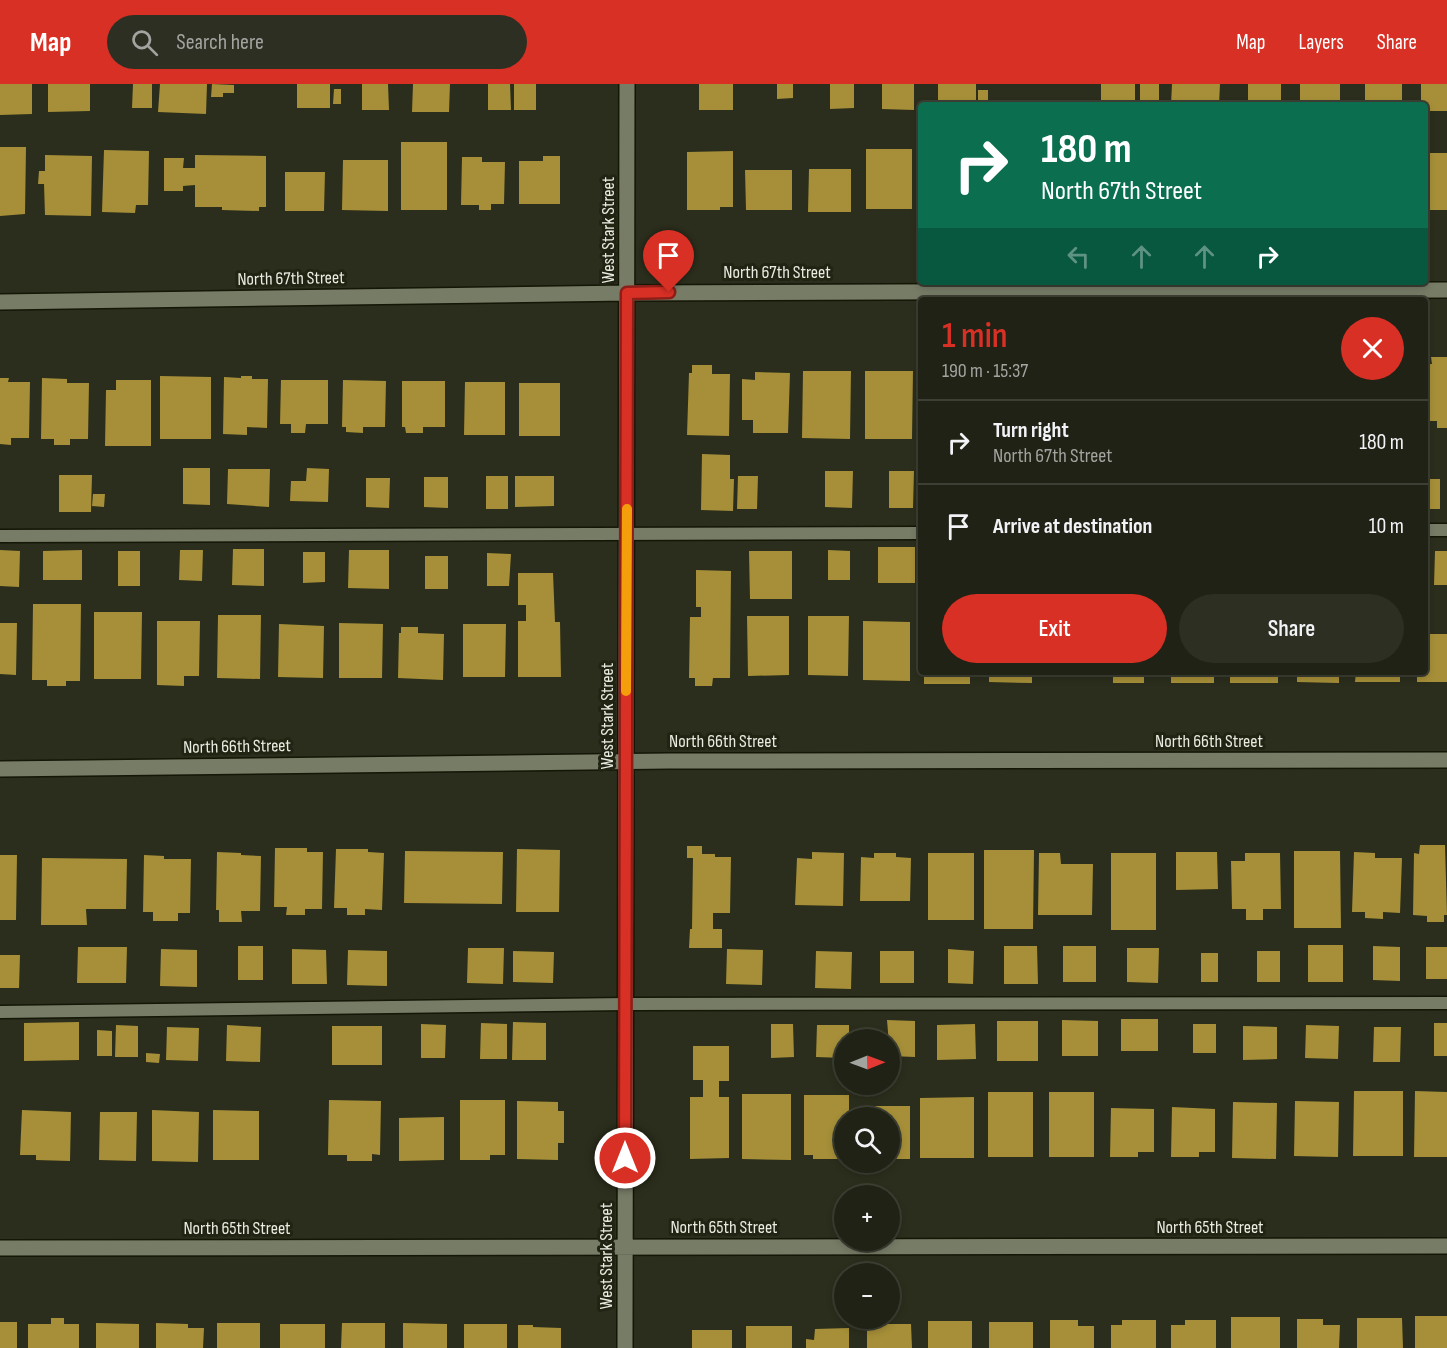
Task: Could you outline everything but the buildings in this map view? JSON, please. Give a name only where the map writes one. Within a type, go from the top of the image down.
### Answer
[{"type":"street","name":"West Stark Street","points":[[625,1348],[627,84]]},
{"type":"street","name":"North 67th Street","points":[[0,302],[627,293],[1447,290]]},
{"type":"street","name":"North 66th Street","points":[[0,769],[626,761],[1447,760]]},
{"type":"street","name":"North 65th Street","points":[[0,1248],[1447,1246]]},
{"type":"lane","points":[[1428,530],[1447,530]]},
{"type":"lane","points":[[0,536],[918,533]]},
{"type":"lane","points":[[0,1012],[626,1004],[1447,1003]]},
{"type":"slow traffic","points":[[626,691],[627,509]]},
{"type":"route","points":[[625,1158],[627,293],[669,292]]}]
